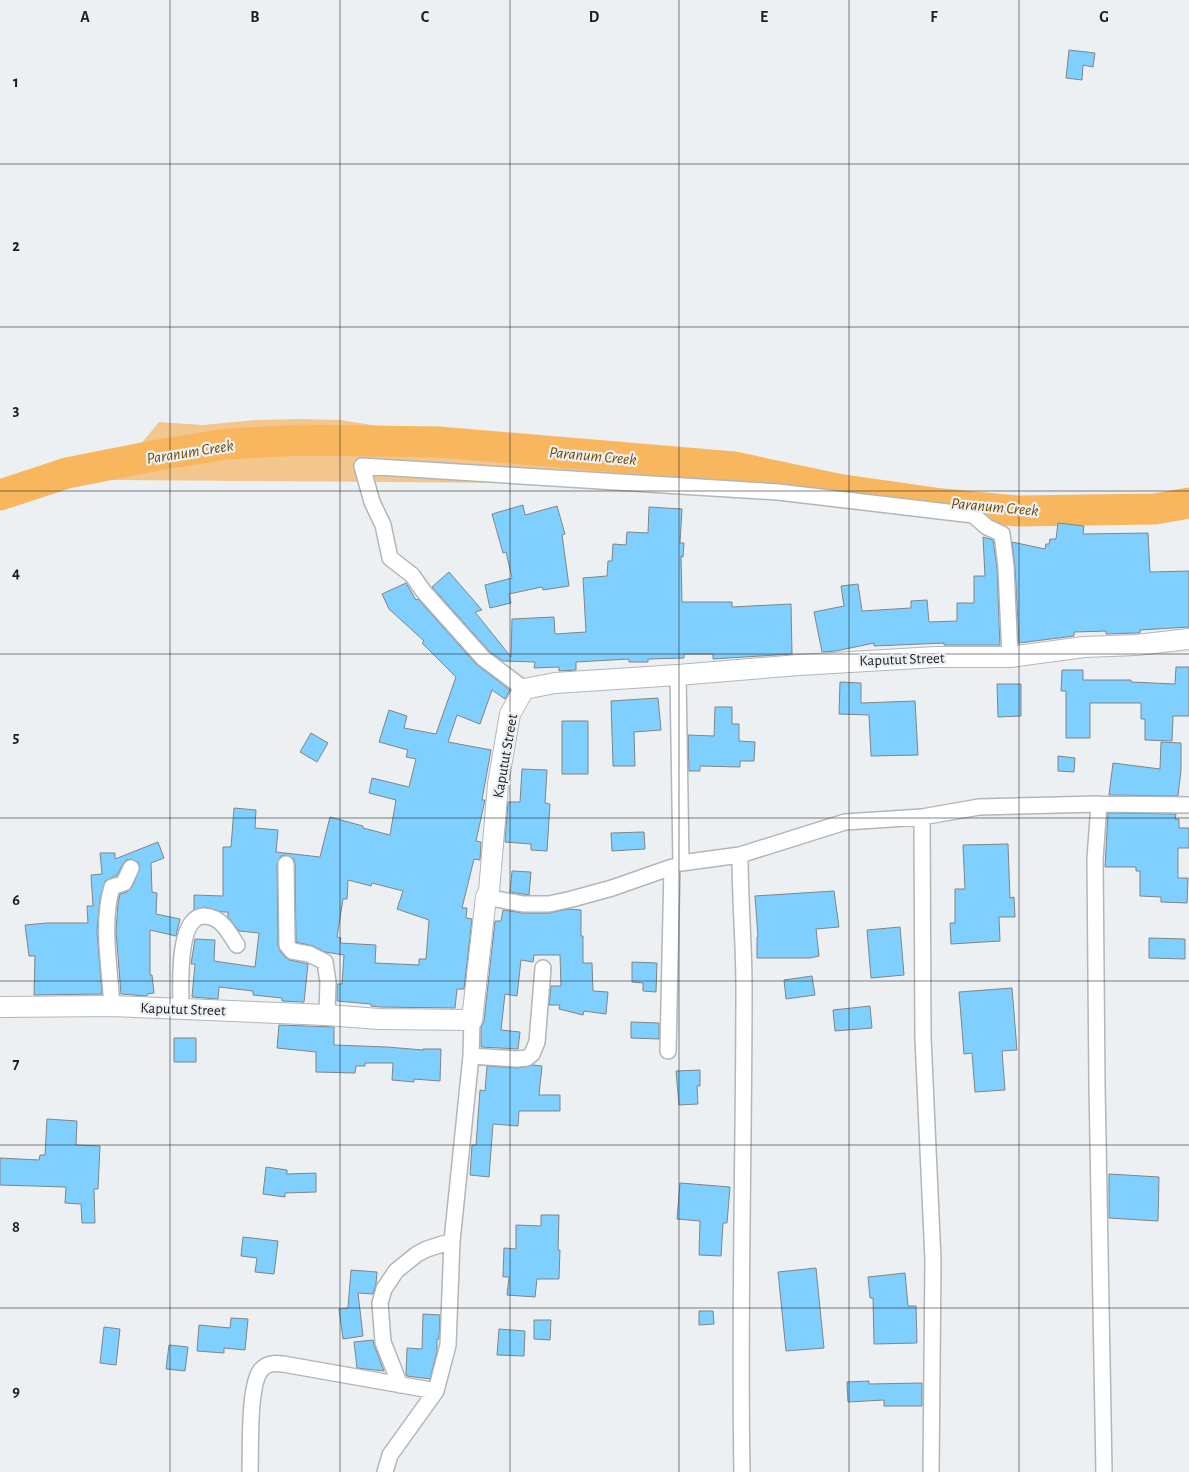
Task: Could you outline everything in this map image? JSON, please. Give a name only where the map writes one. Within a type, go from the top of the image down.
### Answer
[{"type":"street","points":[[524,689],[483,658],[424,592],[412,575],[390,558],[383,525],[372,502],[362,466],[778,492],[973,515],[987,527],[1002,534],[1006,567],[1010,657]]},
{"type":"street","name":"Kaputut Street","points":[[0,1007],[112,1006],[379,1019],[472,1020],[486,897],[489,891],[498,784],[510,714],[524,689],[554,683],[678,676],[866,660],[936,657],[1010,657],[1084,647],[1136,645],[1189,639]]},
{"type":"street","points":[[668,1051],[676,865],[678,676]]},
{"type":"street","points":[[486,897],[522,904],[549,904],[612,888],[676,865],[740,855],[845,822],[922,817],[978,807],[1099,804],[1189,806]]},
{"type":"street","points":[[1099,804],[1095,859],[1104,1472]]},
{"type":"street","points":[[922,817],[923,1038],[933,1260],[930,1472]]},
{"type":"street","points":[[740,855],[740,908],[744,985],[740,1364],[742,1472]]},
{"type":"street","points":[[286,864],[287,945],[292,951],[309,954],[325,962],[328,982],[327,1015]]},
{"type":"street","points":[[112,1006],[107,930],[108,902],[112,887],[124,884],[131,868]]},
{"type":"street","points":[[181,1008],[183,950],[186,932],[192,922],[201,916],[212,917],[224,926],[237,945]]},
{"type":"street","points":[[471,1056],[517,1059],[527,1058],[532,1054],[537,1042],[543,968]]},
{"type":"street","points":[[385,1472],[390,1456],[436,1391],[448,1345],[452,1241],[471,1056],[472,1020]]},
{"type":"street","points":[[400,1385],[383,1342],[380,1303],[384,1289],[396,1271],[417,1254],[452,1241]]},
{"type":"street","points":[[250,1472],[254,1386],[257,1377],[266,1366],[272,1363],[436,1391]]},
{"type":"shaded area","points":[[256,420],[340,420],[385,427],[624,442],[643,484],[111,480],[159,422],[203,425]]},
{"type":"building","points":[[1069,50],[1095,53],[1093,67],[1083,65],[1082,80],[1066,78]]},
{"type":"building","points":[[523,505],[525,515],[557,506],[565,534],[562,535],[569,586],[543,590],[542,587],[509,594],[511,603],[490,608],[485,585],[512,578],[506,552],[503,553],[492,514]]},
{"type":"building","points":[[649,507],[682,509],[680,543],[684,543],[683,557],[681,556],[682,602],[732,602],[732,607],[791,604],[792,654],[713,659],[713,654],[684,654],[684,658],[648,659],[648,662],[629,662],[629,659],[576,662],[576,670],[559,671],[559,667],[534,668],[535,662],[503,661],[489,651],[432,587],[449,572],[482,610],[475,612],[511,657],[512,619],[554,617],[555,634],[586,632],[583,578],[607,576],[608,561],[612,561],[613,544],[626,545],[627,532],[648,533]]},
{"type":"building","points":[[1058,523],[1084,526],[1083,534],[1148,533],[1150,572],[1189,571],[1189,627],[1140,630],[1140,633],[1106,634],[1106,631],[1074,632],[1074,636],[1019,643],[1012,542],[1045,549],[1050,539],[1056,539]]},
{"type":"building","points":[[983,537],[993,540],[997,568],[1000,645],[944,645],[944,643],[874,646],[874,643],[822,652],[814,612],[844,606],[841,586],[858,584],[862,611],[911,608],[911,601],[927,600],[929,622],[957,621],[957,603],[974,603],[974,576],[985,576]]},
{"type":"building","points":[[406,583],[416,600],[418,599],[476,664],[510,690],[505,699],[492,690],[480,724],[457,715],[448,742],[491,750],[482,800],[485,800],[476,841],[481,842],[480,860],[474,859],[462,908],[467,908],[466,918],[472,919],[464,989],[457,989],[455,1008],[380,1007],[371,1006],[371,1004],[337,1001],[337,984],[342,984],[344,955],[325,952],[313,946],[296,942],[295,864],[294,859],[286,855],[281,856],[277,864],[278,945],[285,957],[308,964],[304,1002],[282,1001],[282,998],[253,995],[253,991],[219,987],[218,999],[192,997],[195,964],[191,964],[195,939],[215,940],[214,961],[255,967],[259,933],[239,931],[228,917],[228,912],[205,907],[194,910],[194,895],[223,896],[223,847],[231,847],[234,808],[256,810],[255,828],[278,830],[276,852],[320,857],[330,817],[390,835],[396,800],[369,793],[372,778],[409,787],[416,759],[406,757],[408,750],[379,742],[389,710],[407,716],[404,728],[436,734],[456,677],[422,643],[424,641],[389,609],[382,594]],"holes":[[[348,880],[371,886],[372,883],[403,891],[397,909],[429,920],[426,959],[419,959],[419,965],[375,963],[376,945],[340,943],[341,938],[337,937],[343,899],[347,899]]]},
{"type":"building","points":[[1176,667],[1189,667],[1189,716],[1173,716],[1172,741],[1145,740],[1145,719],[1141,719],[1141,703],[1090,703],[1090,738],[1066,738],[1066,691],[1061,691],[1062,670],[1083,670],[1083,680],[1131,680],[1131,682],[1175,684]]},
{"type":"building","points":[[840,682],[861,683],[861,703],[915,701],[918,755],[871,756],[869,715],[839,714]]},
{"type":"building","points":[[997,684],[1021,684],[1021,716],[998,717]]},
{"type":"building","points":[[658,698],[661,730],[634,732],[635,766],[613,766],[611,701]]},
{"type":"building","points":[[715,707],[732,707],[732,724],[739,724],[739,741],[755,742],[754,761],[740,761],[740,767],[700,766],[700,771],[689,771],[688,735],[714,736]]},
{"type":"building","points":[[562,721],[588,721],[588,774],[562,774]]},
{"type":"building","points":[[311,733],[328,743],[317,762],[300,752]]},
{"type":"building","points":[[1161,742],[1181,743],[1181,770],[1178,796],[1109,795],[1113,763],[1160,769]]},
{"type":"building","points":[[1058,756],[1075,758],[1074,772],[1058,771]]},
{"type":"building","points":[[522,769],[547,770],[545,803],[550,804],[547,851],[531,850],[531,844],[505,842],[508,802],[520,802]]},
{"type":"building","points":[[1108,813],[1176,814],[1175,819],[1179,819],[1179,828],[1189,828],[1189,848],[1178,848],[1178,878],[1188,878],[1187,903],[1161,902],[1161,897],[1140,896],[1140,871],[1136,871],[1136,867],[1105,867]]},
{"type":"building","points":[[644,832],[645,849],[612,851],[611,833]]},
{"type":"building","points":[[158,842],[164,858],[151,863],[152,892],[157,893],[156,914],[180,919],[176,936],[150,930],[150,975],[152,975],[154,993],[147,994],[147,996],[121,994],[116,931],[118,903],[120,894],[127,892],[132,887],[140,868],[138,862],[131,859],[126,860],[117,875],[105,881],[100,899],[97,931],[102,994],[34,995],[35,956],[29,956],[25,925],[88,923],[87,906],[93,906],[91,875],[102,874],[100,853],[115,853],[115,859]]},
{"type":"building","points":[[1008,844],[1010,898],[1014,897],[1015,917],[999,917],[1000,941],[951,944],[950,923],[955,923],[955,889],[965,889],[963,845]]},
{"type":"building","points":[[512,871],[531,872],[529,895],[510,892]]},
{"type":"building","points":[[834,891],[839,927],[816,929],[819,956],[810,958],[757,958],[758,937],[755,896]]},
{"type":"building","points":[[568,909],[581,910],[583,963],[592,963],[593,991],[608,992],[606,1014],[584,1011],[583,1015],[559,1009],[560,1005],[549,1005],[551,986],[561,986],[560,955],[534,955],[533,962],[521,960],[517,996],[505,994],[501,1030],[520,1032],[518,1049],[481,1047],[481,1027],[484,1021],[495,921],[501,921],[503,910],[523,913],[549,913]]},
{"type":"building","points":[[900,927],[904,975],[871,978],[867,930]]},
{"type":"building","points":[[1149,938],[1185,939],[1185,959],[1149,958]]},
{"type":"building","points":[[632,962],[657,963],[656,992],[643,991],[643,983],[632,982]]},
{"type":"building","points":[[812,976],[815,995],[786,999],[784,980]]},
{"type":"building","points":[[1012,988],[1017,1050],[1002,1051],[1005,1090],[975,1092],[972,1053],[964,1054],[959,992]]},
{"type":"building","points":[[870,1006],[872,1028],[835,1031],[833,1010]]},
{"type":"building","points":[[631,1022],[659,1023],[659,1039],[631,1038]]},
{"type":"building","points":[[279,1025],[334,1027],[334,1045],[423,1050],[441,1049],[440,1081],[414,1079],[414,1082],[392,1080],[393,1063],[365,1063],[365,1066],[356,1066],[355,1073],[316,1072],[316,1052],[277,1048]]},
{"type":"building","points":[[174,1038],[196,1038],[196,1062],[174,1062]]},
{"type":"building","points":[[533,1065],[542,1066],[539,1095],[560,1095],[560,1111],[519,1111],[518,1126],[493,1124],[489,1177],[470,1175],[472,1145],[476,1145],[480,1090],[485,1091],[487,1066],[518,1068]]},
{"type":"building","points":[[700,1070],[700,1086],[697,1086],[698,1104],[679,1105],[676,1071]]},
{"type":"building","points":[[47,1119],[77,1121],[76,1145],[100,1146],[98,1189],[94,1189],[95,1223],[82,1223],[81,1204],[65,1203],[66,1187],[0,1185],[0,1158],[39,1160],[40,1155],[45,1155]]},
{"type":"building","points":[[266,1167],[287,1170],[287,1174],[316,1173],[316,1192],[285,1193],[285,1197],[263,1194]]},
{"type":"building","points":[[1109,1174],[1159,1177],[1158,1221],[1109,1218]]},
{"type":"building","points":[[680,1183],[730,1187],[727,1223],[723,1223],[721,1256],[699,1255],[700,1221],[677,1219]]},
{"type":"building","points":[[541,1215],[559,1215],[559,1279],[537,1279],[535,1297],[507,1295],[509,1277],[503,1277],[504,1248],[516,1249],[516,1225],[541,1226]]},
{"type":"building","points":[[243,1237],[278,1241],[274,1274],[255,1272],[257,1258],[241,1256]]},
{"type":"building","points":[[816,1268],[824,1348],[786,1351],[778,1272]]},
{"type":"building","points":[[351,1270],[377,1272],[376,1284],[373,1294],[358,1293],[363,1336],[343,1339],[339,1309],[348,1308]]},
{"type":"building","points":[[905,1273],[908,1306],[916,1306],[917,1343],[874,1344],[873,1298],[870,1298],[868,1277]]},
{"type":"building","points":[[699,1311],[713,1311],[714,1324],[699,1325]]},
{"type":"building","points":[[423,1314],[440,1315],[439,1339],[437,1339],[437,1351],[430,1379],[407,1376],[406,1374],[407,1348],[422,1349]]},
{"type":"building","points":[[231,1318],[248,1319],[245,1350],[224,1348],[224,1353],[197,1351],[199,1325],[230,1328]]},
{"type":"building","points":[[534,1320],[551,1320],[550,1340],[534,1339]]},
{"type":"building","points":[[104,1327],[120,1329],[116,1365],[100,1363]]},
{"type":"building","points":[[499,1329],[525,1331],[524,1356],[497,1355]]},
{"type":"building","points":[[373,1340],[384,1371],[357,1368],[354,1342]]},
{"type":"building","points":[[169,1345],[188,1347],[185,1371],[166,1369]]},
{"type":"building","points":[[869,1381],[869,1384],[922,1383],[922,1406],[884,1406],[884,1400],[848,1402],[847,1382]]},
{"type":"waterway","name":"Paranum Creek","points":[[0,495],[67,473],[158,455],[227,444],[302,440],[439,442],[734,467],[837,489],[942,504],[1018,511],[1155,509],[1189,503]]}]
